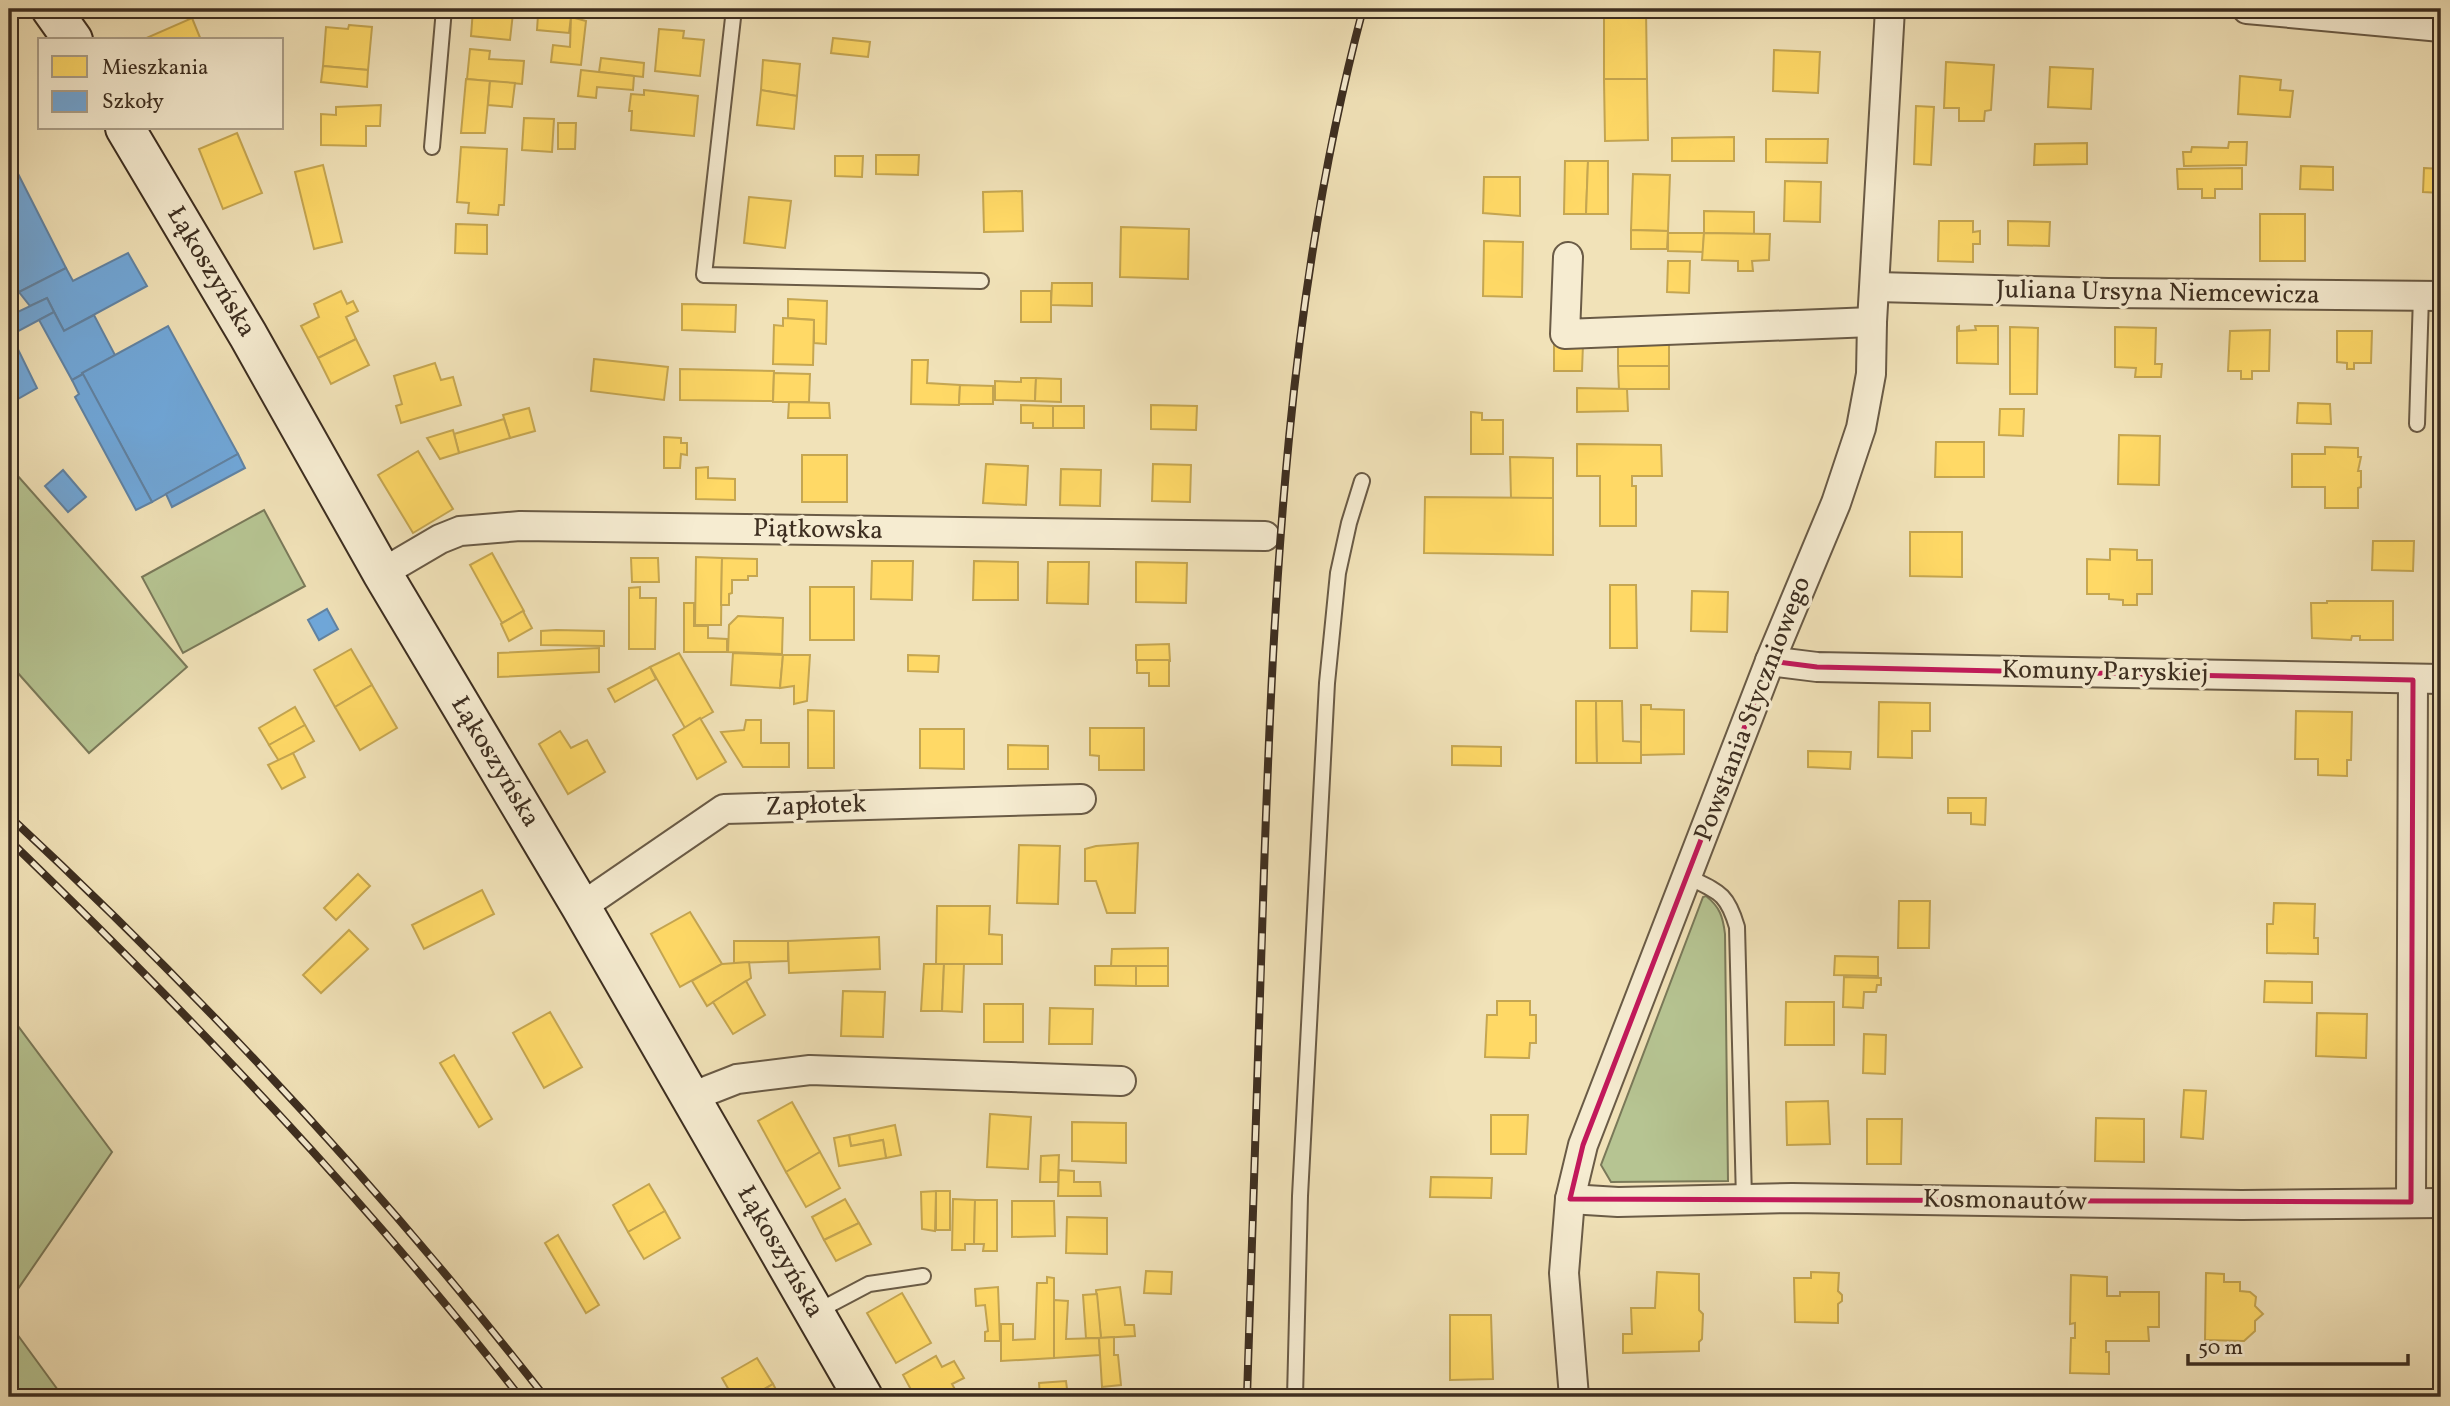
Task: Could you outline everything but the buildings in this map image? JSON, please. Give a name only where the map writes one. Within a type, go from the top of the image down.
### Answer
[{"type":"street","points":[[51,9],[73,38]]},
{"type":"street","name":"Powstania Styczniowego","points":[[1574,1397],[1564,1273],[1570,1199],[1583,1144],[1770,661],[1836,503],[1861,428],[1871,374],[1890,9]]},
{"type":"street","points":[[2247,9],[2411,17],[2441,27]]},
{"type":"street","name":"Łąkoszyńska","points":[[126,130],[248,335],[382,573],[581,907],[863,1397]]},
{"type":"street","points":[[1568,257],[1565,334],[1872,322]]},
{"type":"street","name":"Juliana Ursyna Niemcewicza","points":[[1876,288],[2431,296]]},
{"type":"street","name":"Piątkowska","points":[[382,573],[420,550],[460,531],[520,526],[1265,536]]},
{"type":"street","name":"Komuny Paryskiej","points":[[1770,661],[1817,667],[2441,679]]},
{"type":"street","points":[[2411,1202],[2413,680]]},
{"type":"street","name":"Zapłotek","points":[[581,907],[724,808],[1081,799]]},
{"type":"street","points":[[691,1097],[737,1079],[810,1070],[1121,1081]]},
{"type":"street","name":"Kosmonautów","points":[[1570,1199],[1618,1202],[1744,1199],[2242,1205],[2441,1203]]},
{"type":"lane","points":[[432,147],[444,9]]},
{"type":"lane","points":[[734,9],[704,275],[981,281]]},
{"type":"lane","points":[[2417,424],[2431,296]]},
{"type":"lane","points":[[1295,1397],[1300,1196],[1326,683],[1338,573],[1362,481]]},
{"type":"lane","points":[[1688,877],[1718,891],[1730,905],[1737,927],[1744,1199]]},
{"type":"lane","points":[[815,1313],[869,1284],[923,1276]]},
{"type":"highlighted area","points":[[1770,661],[1817,667],[2413,680],[2411,1202],[1570,1199],[1583,1145]]},
{"type":"green space","points":[[9,466],[187,667],[89,753],[9,663]]},
{"type":"green space","points":[[264,510],[305,586],[183,653],[142,577]]},
{"type":"green space","points":[[1706,896],[1720,913],[1725,934],[1728,1181],[1611,1182],[1601,1165],[1703,897]]},
{"type":"green space","points":[[9,1014],[112,1152],[9,1302]]},
{"type":"green space","points":[[9,1323],[63,1397],[9,1397]]},
{"type":"railway","points":[[1247,1397],[1268,763],[1289,437],[1317,222],[1363,9]]},
{"type":"railway","points":[[9,816],[151,953],[288,1096],[420,1244],[545,1397]]},
{"type":"railway","points":[[9,840],[209,1041],[338,1179],[461,1323],[520,1397]]}]
